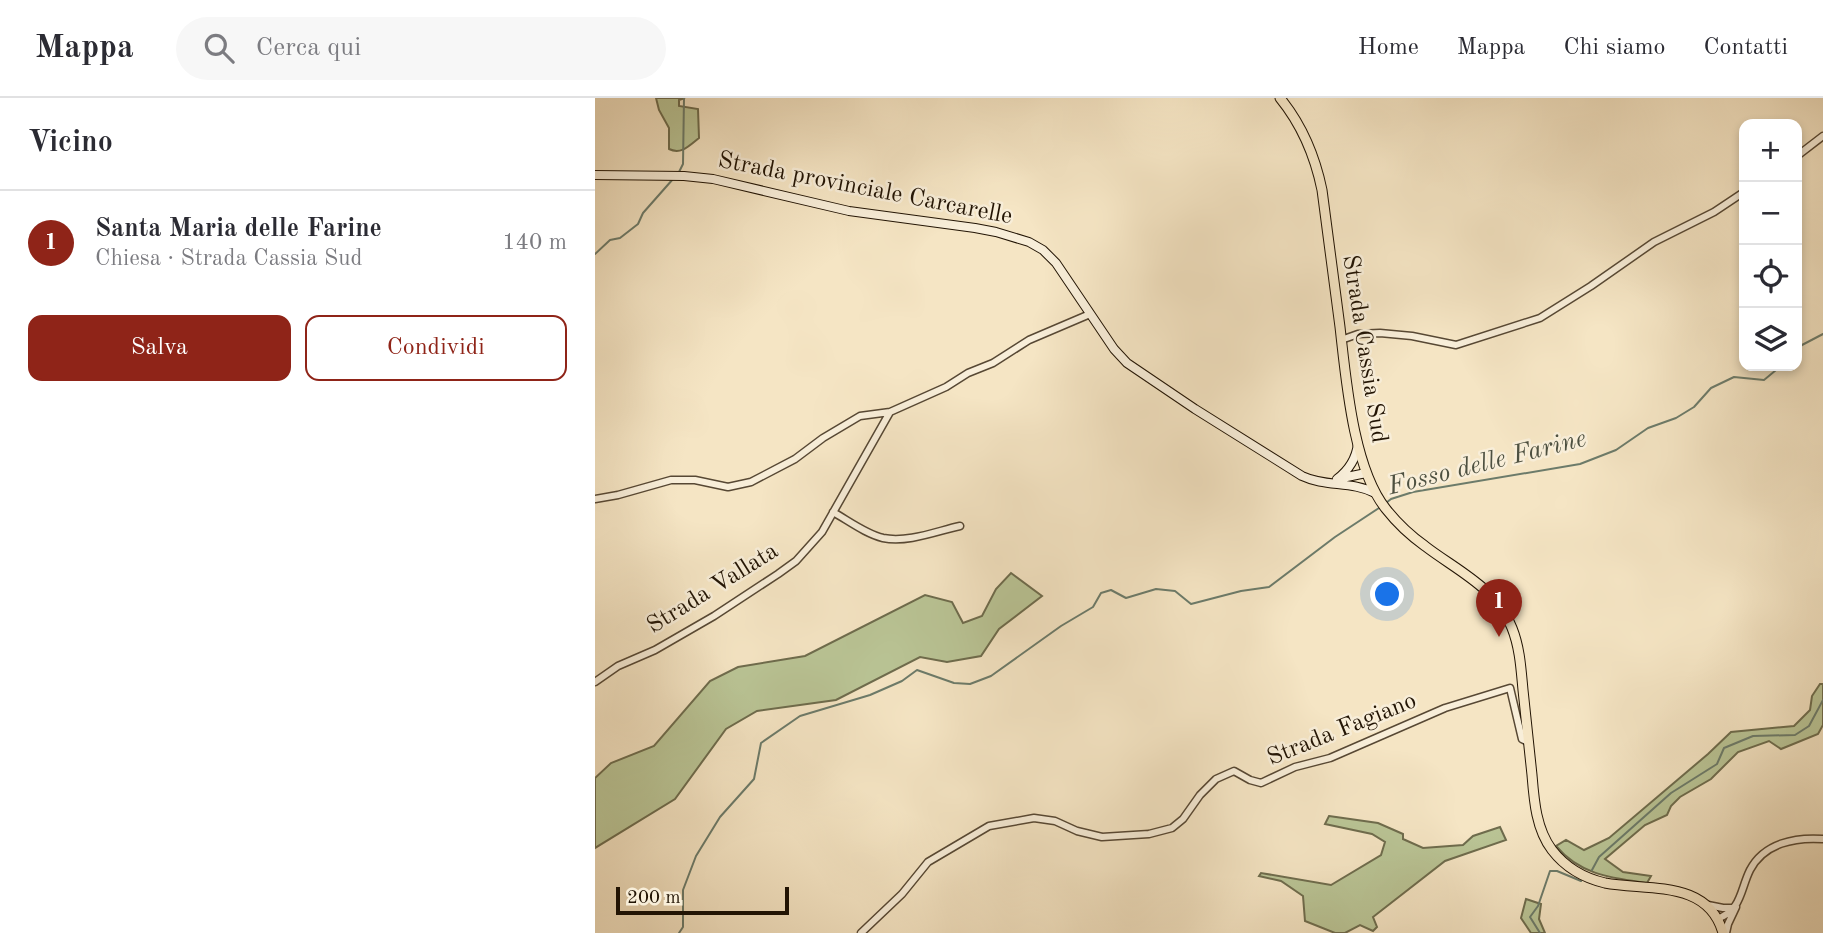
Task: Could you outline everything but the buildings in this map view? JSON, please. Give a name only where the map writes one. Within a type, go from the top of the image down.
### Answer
[{"type":"main road","name":"Strada Cassia Sud","points":[[1280,98],[1311,147],[1317,166],[1341,340],[1366,473],[1387,510],[1406,530],[1481,585],[1507,615],[1518,647],[1535,808],[1545,839],[1559,858],[1578,873],[1603,882],[1666,888],[1691,895],[1717,919],[1725,933]]},
{"type":"main road","name":"Strada provinciale Carcarelle","points":[[595,175],[703,177],[849,211],[975,228],[1022,239],[1052,258],[1114,349],[1127,363],[1302,476],[1327,484],[1341,482]]},
{"type":"main road","points":[[1341,482],[1354,460],[1358,441]]},
{"type":"main road","points":[[1341,482],[1359,479],[1366,473]]},
{"type":"main road","points":[[1341,482],[1362,487],[1378,497]]},
{"type":"street","points":[[1802,152],[1823,136]]},
{"type":"street","points":[[1341,340],[1358,334],[1380,333],[1456,345],[1540,318],[1654,242],[1714,212],[1739,195]]},
{"type":"street","points":[[595,499],[671,480],[695,480],[728,487],[751,482],[795,459],[860,416],[890,412],[993,363],[1029,340],[1090,314]]},
{"type":"street","name":"Strada Vallata","points":[[595,682],[618,666],[655,650],[714,616],[796,561],[822,532],[890,412]]},
{"type":"street","points":[[833,512],[883,538],[907,538],[960,526]]},
{"type":"street","name":"Strada Fagiano","points":[[861,933],[902,894],[928,862],[989,826],[1034,818],[1055,821],[1102,838],[1149,834],[1172,828],[1183,819],[1200,795],[1216,779],[1234,771],[1261,783],[1295,767],[1330,758],[1445,708],[1510,688],[1522,739],[1528,742]]},
{"type":"street","points":[[1725,933],[1741,899],[1750,871],[1758,859],[1773,846],[1809,838],[1823,839]]},
{"type":"street","points":[[1717,919],[1741,899]]},
{"type":"street","points":[[1698,900],[1714,907],[1733,908]]},
{"type":"green space","points":[[656,98],[685,98],[679,100],[679,106],[698,109],[699,138],[681,150],[669,149],[669,128]]},
{"type":"green space","points":[[1011,573],[1042,596],[999,629],[981,656],[947,662],[920,657],[836,700],[757,711],[726,729],[675,799],[595,848],[595,778],[611,763],[654,746],[710,681],[738,667],[805,656],[925,595],[952,602],[963,623],[982,616],[996,589]]},
{"type":"green space","points":[[1820,684],[1823,684],[1823,725],[1818,734],[1781,749],[1769,741],[1738,752],[1711,779],[1680,797],[1667,815],[1645,825],[1605,859],[1623,872],[1651,876],[1647,883],[1597,874],[1575,863],[1556,846],[1566,840],[1584,850],[1609,838],[1731,732],[1794,726],[1810,710],[1812,696]]},
{"type":"green space","points":[[1329,816],[1378,823],[1403,834],[1403,839],[1423,848],[1463,845],[1473,836],[1500,827],[1506,840],[1445,861],[1373,917],[1377,927],[1373,931],[1360,925],[1345,933],[1335,933],[1305,921],[1303,896],[1281,881],[1259,876],[1261,873],[1331,885],[1381,855],[1385,842],[1372,834],[1325,824]]},
{"type":"green space","points":[[1526,899],[1541,904],[1539,919],[1545,933],[1531,933],[1521,918]]},
{"type":"waterway","points":[[679,172],[683,164],[684,98]]},
{"type":"waterway","points":[[595,254],[610,240],[620,238],[638,224],[643,213],[673,179]]},
{"type":"waterway","name":"Fosso delle Farine","points":[[1802,345],[1823,334]]},
{"type":"waterway","name":"Fosso delle Farine","points":[[1386,503],[1413,492],[1580,464],[1616,450],[1648,428],[1676,418],[1694,407],[1711,388],[1734,377],[1764,380],[1775,371]]},
{"type":"waterway","name":"Fosso delle Farine","points":[[679,933],[683,927],[683,890],[696,856],[720,817],[754,779],[761,743],[800,716],[870,695],[902,681],[917,670],[954,683],[970,684],[991,676],[1061,626],[1093,607],[1101,593],[1111,590],[1126,598],[1156,589],[1175,591],[1191,604],[1269,587],[1335,537],[1379,508]]},
{"type":"waterway","points":[[1592,870],[1599,857],[1671,793],[1717,764],[1724,748],[1753,736],[1795,735],[1809,726],[1823,700]]},
{"type":"waterway","points":[[1540,933],[1530,917],[1538,906],[1550,871],[1557,871],[1581,881]]},
{"type":"place","name":"Santa Maria delle Farine","points":[[1499,637]]}]
